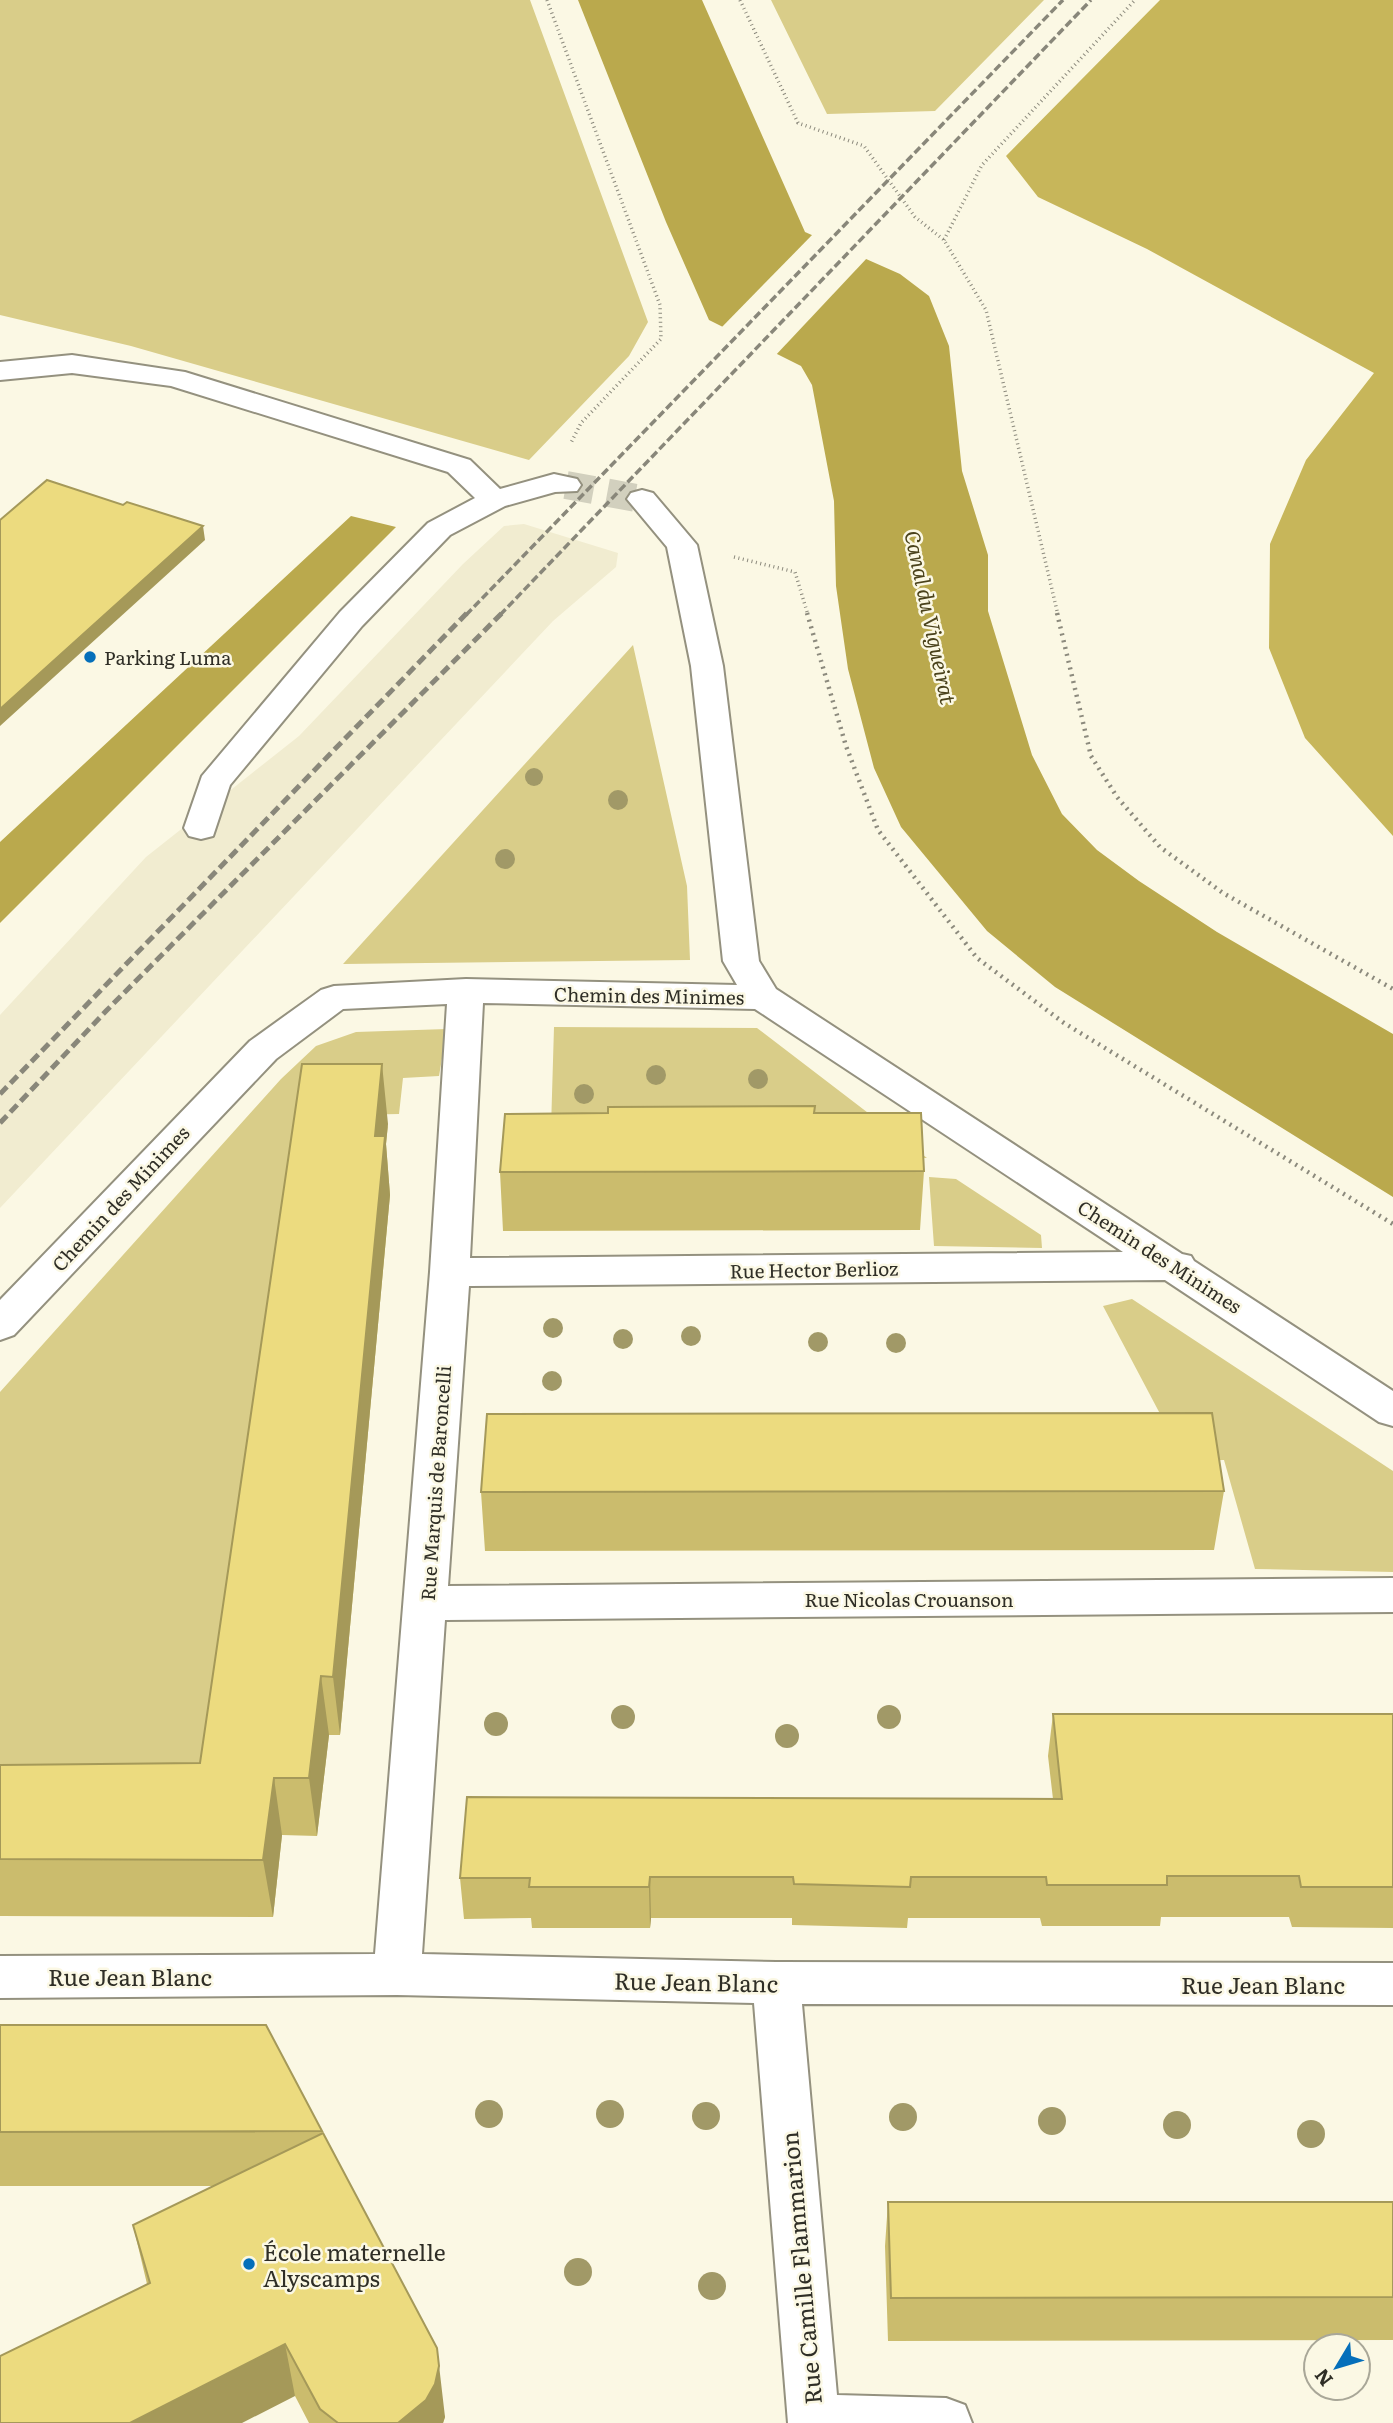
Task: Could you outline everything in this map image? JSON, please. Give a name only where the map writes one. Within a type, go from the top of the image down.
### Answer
[{"type":"street","points":[[0,371],[72,364],[175,377],[459,466],[495,500]]},
{"type":"street","points":[[201,828],[214,783],[351,619],[439,529],[495,500],[560,484]]},
{"type":"street","points":[[642,499],[682,545],[707,666],[741,961],[763,997]]},
{"type":"street","name":"Chemin des Minimes","points":[[0,1325],[263,1050],[334,998],[466,991],[763,997],[1177,1266],[1393,1411]]},
{"type":"street","name":"Rue Marquis de Baroncelli","points":[[397,1974],[450,1272],[466,991]]},
{"type":"street","name":"Rue Hector Berlioz","points":[[450,1272],[1177,1266]]},
{"type":"street","name":"Rue Nicolas Crouanson","points":[[426,1603],[1393,1595]]},
{"type":"street","name":"Rue Jean Blanc","points":[[0,1977],[397,1974],[776,1983],[1393,1984]]},
{"type":"street","name":"Rue Camille Flammarion","points":[[776,1983],[813,2420],[946,2423]]},
{"type":"path","points":[[547,0],[660,305],[661,339],[580,423],[560,484]]},
{"type":"path","points":[[740,0],[798,123],[864,146],[915,217],[944,240],[986,310],[1091,756],[1117,797],[1160,847],[1223,892],[1393,989]]},
{"type":"path","points":[[944,240],[982,165],[1135,0]]},
{"type":"path","points":[[682,545],[795,572],[846,746],[878,830],[924,893],[977,958],[1064,1023],[1393,1224]]},
{"type":"shaded area","points":[[0,0],[530,0],[648,322],[629,356],[529,460],[131,346],[0,315]]},
{"type":"shaded area","points":[[771,0],[1044,0],[935,111],[827,114]]},
{"type":"shaded area","points":[[1160,0],[1393,0],[1393,836],[1305,738],[1269,648],[1270,544],[1306,460],[1374,373],[1147,249],[1038,197],[1006,156]]},
{"type":"shaded area","points":[[524,524],[618,553],[616,567],[553,621],[0,1208],[0,1015],[146,857],[299,736],[463,564],[504,526]]},
{"type":"shaded area","points":[[633,645],[687,886],[690,960],[343,964]]},
{"type":"shaded area","points":[[554,1027],[757,1028],[927,1158],[550,1162]]},
{"type":"shaded area","points":[[447,1029],[439,1076],[403,1078],[399,1114],[301,1116],[195,1811],[0,1812],[0,1392],[281,1079],[316,1046],[356,1032]]},
{"type":"shaded area","points":[[929,1177],[956,1179],[1041,1235],[1042,1248],[934,1246]]},
{"type":"shaded area","points":[[1132,1299],[1393,1471],[1393,1572],[1255,1569],[1224,1460],[1185,1461],[1103,1306]]},
{"type":"water","name":"Canal du Vigueirat","points":[[578,0],[702,0],[805,232],[900,274],[929,296],[949,346],[962,471],[988,555],[988,611],[1032,755],[1062,814],[1097,850],[1139,881],[1217,932],[1393,1034],[1393,1197],[1055,987],[987,931],[901,827],[874,768],[848,669],[836,586],[834,501],[812,385],[801,366],[709,320],[666,222]]},
{"type":"water","points":[[351,516],[396,527],[0,923],[0,842]]},
{"type":"pier","points":[[814,233],[868,257],[774,357],[720,329]]},
{"type":"building","points":[[47,480],[123,505],[127,502],[203,526],[0,709],[0,520]]},
{"type":"building","points":[[302,1064],[382,1064],[375,1136],[385,1136],[333,1677],[321,1676],[309,1778],[274,1778],[263,1860],[0,1859],[0,1765],[200,1763]]},
{"type":"building","points":[[815,1106],[814,1113],[921,1113],[924,1171],[500,1172],[505,1114],[608,1113],[608,1107]]},
{"type":"building","points":[[1212,1413],[1224,1491],[481,1492],[487,1414]]},
{"type":"building","points":[[1053,1714],[1393,1714],[1393,1887],[1301,1887],[1299,1876],[1167,1876],[1167,1885],[1047,1885],[1046,1877],[911,1877],[910,1887],[794,1884],[793,1877],[650,1877],[649,1887],[529,1887],[530,1878],[460,1878],[467,1797],[1062,1799]]},
{"type":"building","points":[[0,2025],[266,2025],[322,2131],[0,2132]]},
{"type":"building","points":[[323,2133],[437,2348],[439,2366],[435,2384],[426,2400],[398,2423],[338,2423],[320,2409],[285,2344],[130,2423],[0,2423],[0,2356],[150,2283],[133,2225]]},
{"type":"building","points":[[888,2202],[1393,2202],[1393,2297],[891,2298]]},
{"type":"tunnel","points":[[566,485],[642,499]]},
{"type":"railway","points":[[466,615],[1063,0]]},
{"type":"railway","points":[[500,615],[1091,0]]},
{"type":"railway","points":[[0,1094],[467,613]]},
{"type":"railway","points":[[0,1123],[107,1010],[502,613]]},
{"type":"place","name":"Parking Luma","points":[[90,657]]},
{"type":"place","name":"École maternelle Alyscamps","points":[[249,2264]]}]
